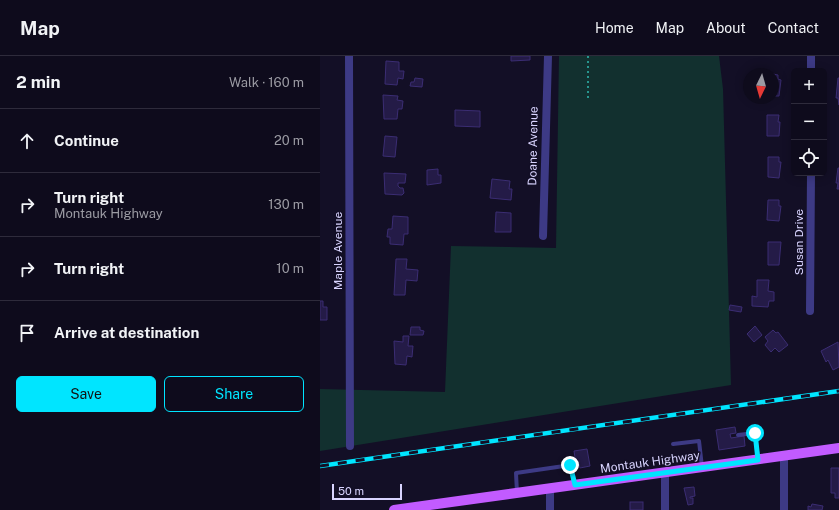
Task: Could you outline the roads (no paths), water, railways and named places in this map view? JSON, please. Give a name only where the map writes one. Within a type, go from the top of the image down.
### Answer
[{"type":"main road","name":"Montauk Highway","points":[[394,510],[839,448]]},
{"type":"street","name":"Maple Avenue","points":[[349,56],[350,446]]},
{"type":"street","name":"Doane Avenue","points":[[543,236],[548,56]]},
{"type":"street","points":[[811,56],[811,68]]},
{"type":"street","name":"Susan Drive","points":[[810,311],[811,176]]},
{"type":"street","points":[[784,456],[784,510]]},
{"type":"street","points":[[665,473],[665,510]]},
{"type":"street","points":[[550,489],[550,510]]},
{"type":"lane","points":[[738,435],[755,433],[758,460]]},
{"type":"lane","points":[[673,444],[699,441],[702,468]]},
{"type":"lane","points":[[517,493],[516,473],[570,465],[575,485]]},
{"type":"railway","points":[[320,466],[839,391]]}]
